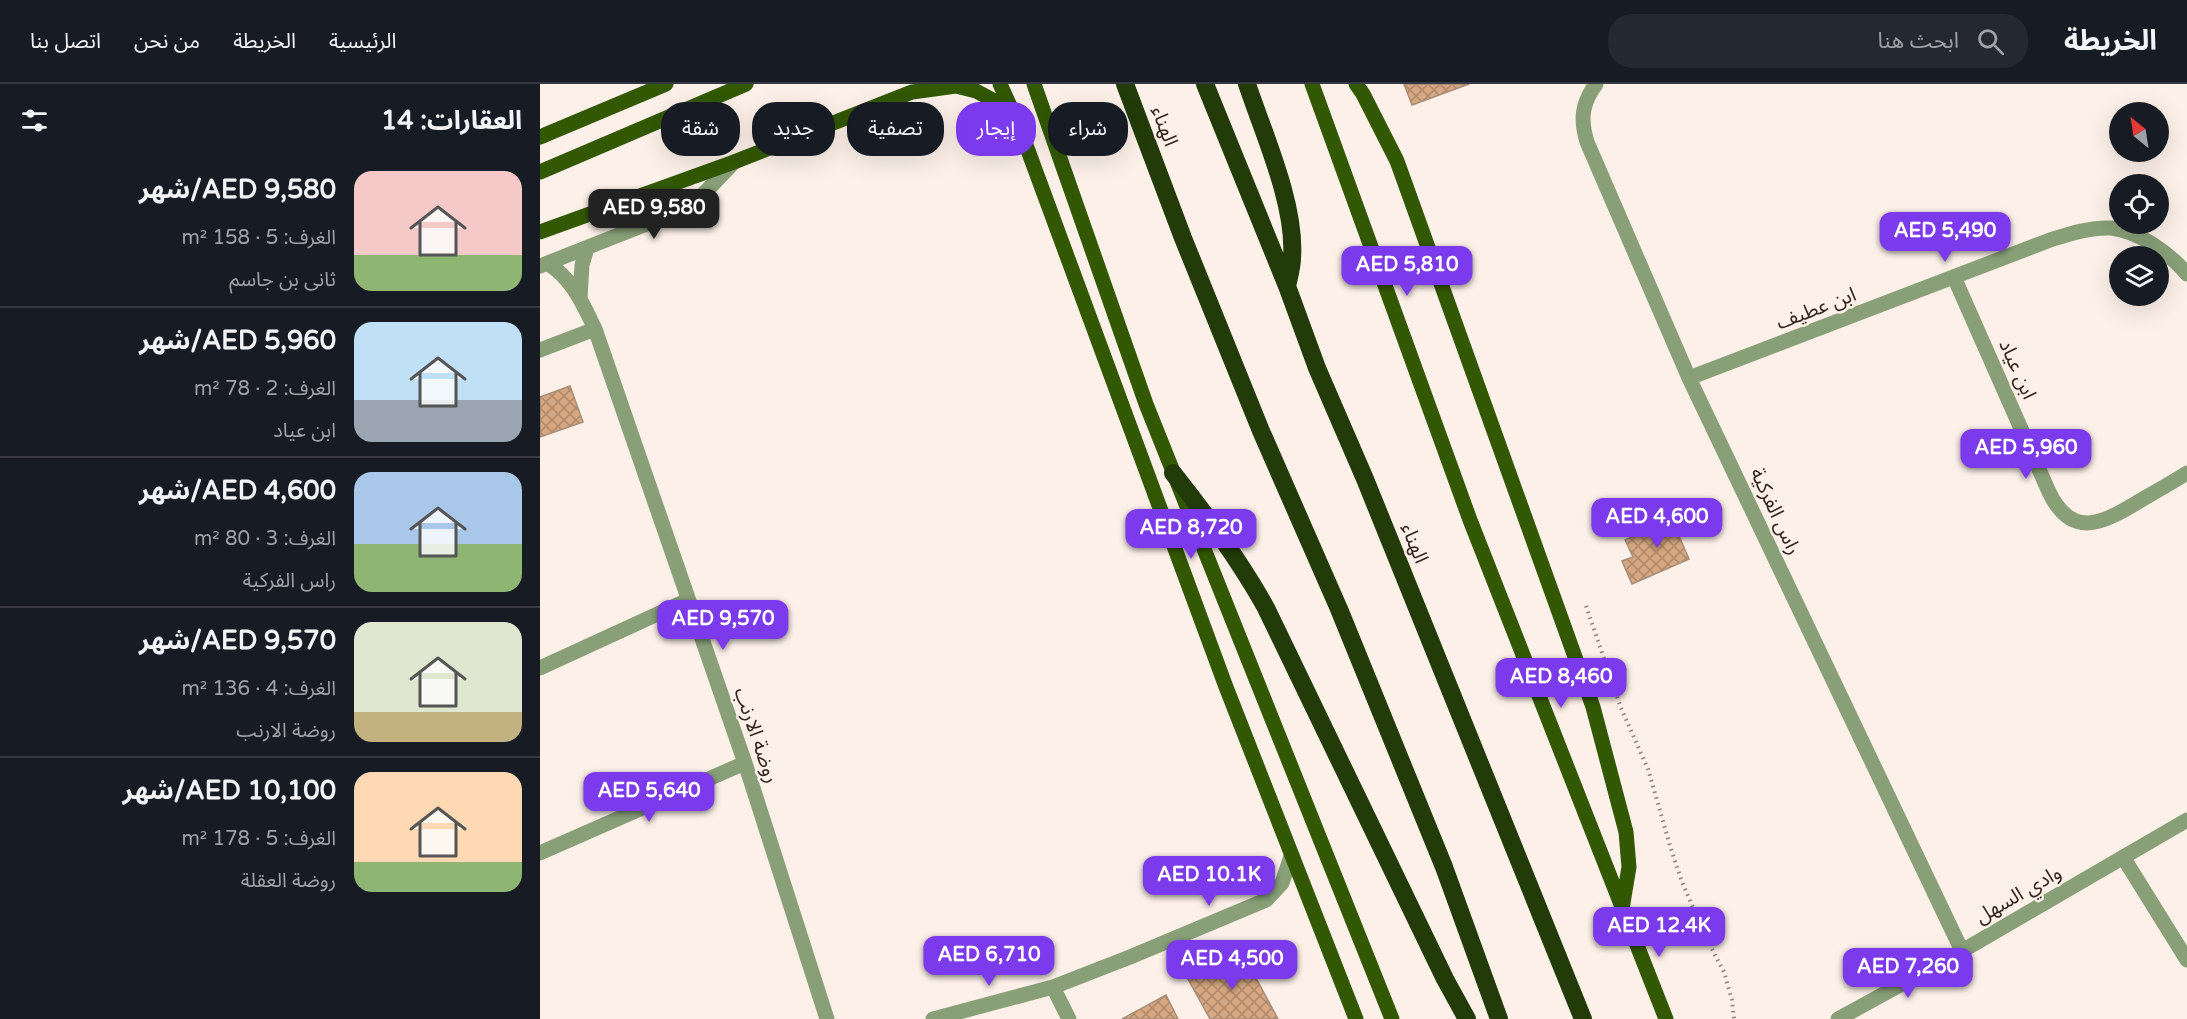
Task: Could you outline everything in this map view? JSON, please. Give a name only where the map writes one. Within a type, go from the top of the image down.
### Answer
[{"type":"highway","name":"الهناء","points":[[1125,84],[1183,238],[1261,431],[1339,609],[1444,867],[1499,1019]]},
{"type":"highway","name":"الهناء","points":[[1205,84],[1287,286],[1317,368],[1370,490],[1583,1019]]},
{"type":"highway","points":[[1247,84],[1277,172],[1292,234],[1292,260],[1287,286]]},
{"type":"highway","points":[[1173,473],[1219,531],[1245,569],[1266,608],[1445,980],[1467,1019]]},
{"type":"main road","points":[[540,137],[666,84]]},
{"type":"main road","points":[[540,172],[746,84]]},
{"type":"main road","points":[[1000,84],[1008,102]]},
{"type":"main road","points":[[1034,84],[1146,404],[1392,1019]]},
{"type":"main road","points":[[1313,84],[1470,520],[1666,1019]]},
{"type":"main road","points":[[1356,84],[1397,161],[1593,707],[1626,832],[1629,867],[1622,909]]},
{"type":"main road","points":[[540,232],[734,162],[915,88],[956,86],[976,91],[994,102]]},
{"type":"main road","points":[[1030,156],[1226,687],[1356,1019]]},
{"type":"street","name":"راس الفركية","points":[[1596,84],[1588,95],[1582,110],[1582,126],[1587,142],[1689,378],[1962,951]]},
{"type":"street","points":[[544,264],[687,208],[696,202],[734,162]]},
{"type":"street","name":"ابن عطيف","points":[[1689,378],[2050,240],[2083,231],[2110,228],[2137,235],[2160,250],[2187,274]]},
{"type":"street","name":"روضة الارنب","points":[[580,298],[582,265],[587,248]]},
{"type":"street","name":"روضة الارنب","points":[[544,264],[560,271],[580,298],[595,329],[745,763],[827,1019]]},
{"type":"street","name":"ابن عياد","points":[[1954,278],[2049,492],[2056,505],[2066,516],[2087,523],[2109,519],[2187,473]]},
{"type":"street","points":[[540,350],[595,329]]},
{"type":"street","points":[[540,668],[688,600]]},
{"type":"street","points":[[540,853],[745,763]]},
{"type":"street","name":"وادي السهل","points":[[1838,1019],[1962,951],[2187,820]]},
{"type":"street","points":[[933,1019],[1053,987],[1266,900],[1282,883],[1291,856]]},
{"type":"street","points":[[2123,858],[2187,960]]},
{"type":"street","points":[[1053,987],[1069,1019]]},
{"type":"path","points":[[1586,606],[1621,708],[1648,769],[1682,882],[1707,940],[1724,972],[1732,1000],[1734,1019]]},
{"type":"building","points":[[1404,84],[1469,84],[1412,105]]},
{"type":"building","points":[[570,386],[583,422],[540,437],[540,397]]},
{"type":"building","points":[[1685,514],[1693,530],[1679,536],[1689,559],[1632,584],[1622,561],[1633,557],[1625,540]]},
{"type":"building","points":[[1241,950],[1278,1019],[1210,1019],[1188,979]]},
{"type":"building","points":[[1166,995],[1178,1019],[1122,1019]]}]
